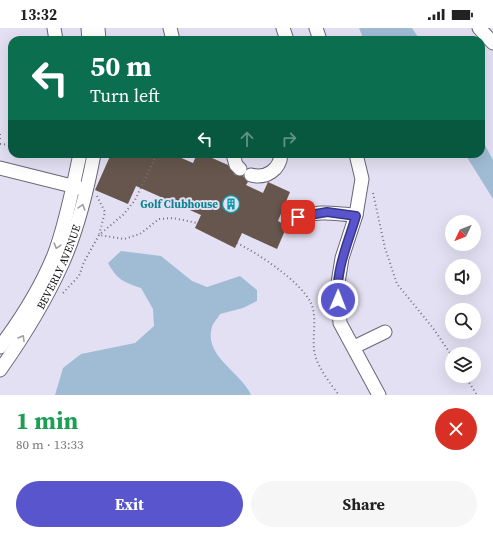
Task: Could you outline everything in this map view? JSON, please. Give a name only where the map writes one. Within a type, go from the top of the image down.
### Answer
[{"type":"street","points":[[479,28],[493,43]]},
{"type":"street","name":"BEVERLY AVENUE","points":[[0,347],[12,332],[34,294],[54,254],[79,158]]},
{"type":"street","name":"BEVERLY AVENUE","points":[[0,370],[20,342],[63,262],[90,191],[94,158]]},
{"type":"street","points":[[234,158],[236,165],[245,172],[258,176],[271,172],[279,162],[280,158]]},
{"type":"street","points":[[357,158],[362,179],[356,216],[342,258],[337,289],[340,323],[379,395]]},
{"type":"street","points":[[0,168],[90,191]]},
{"type":"street","points":[[298,217],[327,212],[356,216]]},
{"type":"street","points":[[354,347],[385,332]]},
{"type":"path","points":[[0,134],[0,142]]},
{"type":"path","points":[[99,235],[124,214],[135,200],[155,158]]},
{"type":"path","points":[[60,296],[79,276],[84,262],[99,235],[105,212],[90,191]]},
{"type":"path","points":[[373,192],[385,248],[397,284],[433,328],[446,347]]},
{"type":"path","points":[[99,235],[124,238],[140,234],[158,219],[173,218],[198,223]]},
{"type":"path","points":[[237,243],[257,253],[301,288],[311,304],[315,326],[316,355],[332,386],[339,395]]},
{"type":"path","points":[[469,383],[477,395]]},
{"type":"water","points":[[359,28],[412,28],[417,36],[362,36]]},
{"type":"water","points":[[485,145],[493,160],[493,199],[467,158],[485,158]]},
{"type":"water","points":[[121,251],[161,256],[192,281],[207,287],[240,276],[257,290],[257,301],[243,308],[220,314],[212,327],[211,337],[213,347],[218,355],[240,379],[251,395],[55,395],[63,368],[81,354],[135,343],[154,326],[153,309],[141,288],[118,277],[108,263]]},
{"type":"building","name":"Golf Clubhouse","points":[[109,158],[181,158],[193,163],[195,158],[212,158],[228,165],[235,175],[243,176],[248,182],[246,185],[263,193],[268,182],[290,192],[278,221],[287,226],[277,249],[242,233],[235,248],[195,228],[201,215],[136,186],[128,204],[95,190]]},
{"type":"place","name":"Golf Clubhouse","points":[[231,204]]},
{"type":"route","points":[[298,217],[310,213],[327,212],[356,216],[342,258],[337,289],[338,300]]}]
